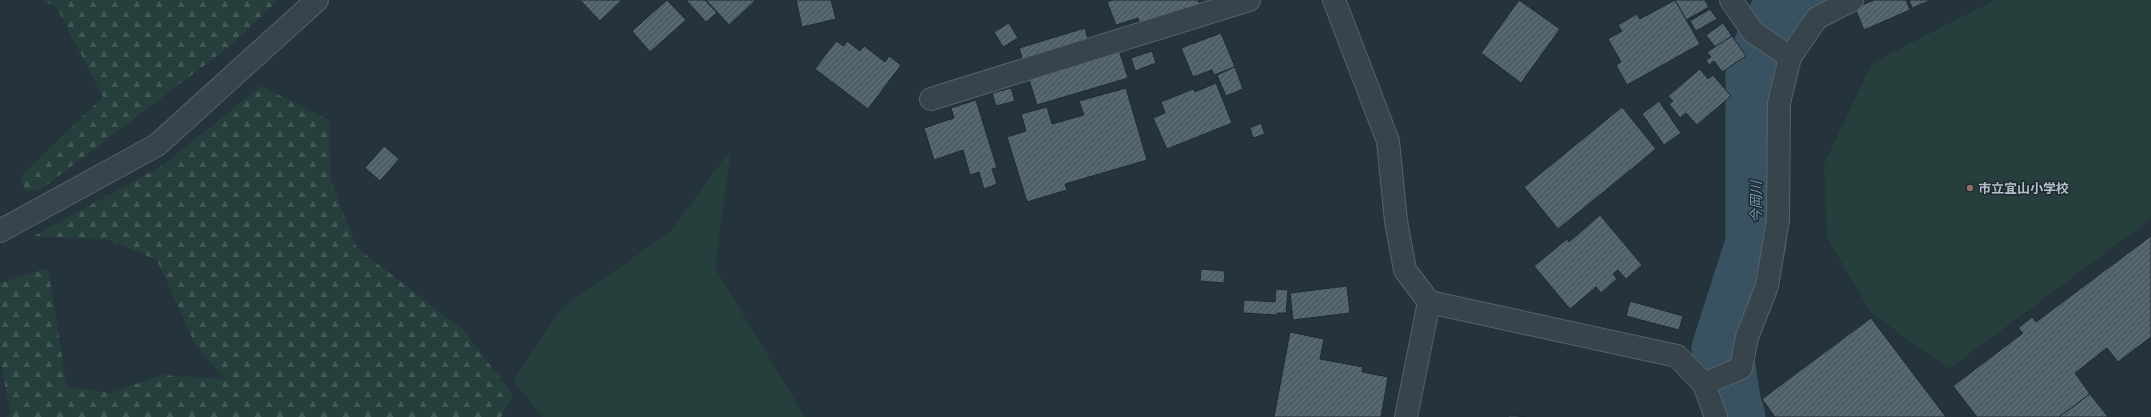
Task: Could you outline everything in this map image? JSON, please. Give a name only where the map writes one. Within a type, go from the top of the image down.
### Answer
[{"type":"street","points":[[0,231],[157,145],[317,0]]},
{"type":"street","points":[[931,98],[1249,0]]},
{"type":"street","points":[[1334,0],[1388,141],[1396,221],[1405,270],[1429,302],[1677,356],[1704,384],[1716,417]]},
{"type":"street","points":[[1731,0],[1753,32],[1790,57]]},
{"type":"street","points":[[1704,384],[1741,368],[1747,337],[1767,286],[1778,219],[1779,103],[1790,57],[1817,18],[1852,0]]},
{"type":"street","points":[[1406,417],[1429,302]]},
{"type":"green space","points":[[43,0],[279,0],[226,49],[40,190],[25,191],[20,177],[103,97],[57,8]]},
{"type":"green space","name":"市立宜山小学校","points":[[1995,0],[2151,0],[2151,219],[1949,369],[1871,313],[1827,237],[1824,164],[1872,63]]},
{"type":"green space","points":[[261,86],[329,120],[331,181],[357,248],[463,330],[513,395],[501,417],[7,417],[10,411],[0,358],[0,283],[48,268],[67,387],[111,393],[160,375],[225,379],[196,346],[157,260],[109,240],[34,236],[163,165]]},
{"type":"green space","points":[[731,149],[715,268],[805,417],[543,417],[513,381],[562,308],[671,231]]},
{"type":"building","points":[[580,0],[622,0],[600,21]]},
{"type":"building","points":[[667,0],[686,20],[650,52],[632,31]]},
{"type":"building","points":[[686,0],[705,0],[717,13],[706,22]]},
{"type":"building","points":[[706,0],[756,0],[729,25]]},
{"type":"building","points":[[796,0],[831,0],[836,19],[802,27]]},
{"type":"building","points":[[1112,0],[1198,0],[1200,5],[1140,25],[1138,18],[1116,25],[1107,2]]},
{"type":"building","points":[[1519,0],[1560,29],[1521,83],[1481,53]]},
{"type":"building","points":[[1675,0],[1705,0],[1709,7],[1686,20]]},
{"type":"building","points":[[1675,0],[1700,44],[1627,85],[1616,65],[1621,62],[1608,39],[1622,31],[1618,25],[1637,14],[1640,19]]},
{"type":"building","points":[[1874,0],[1906,0],[1910,10],[1864,30],[1855,8]]},
{"type":"building","points":[[1909,0],[1931,0],[1912,8]]},
{"type":"building","points":[[1710,9],[1717,19],[1696,31],[1690,21]]},
{"type":"building","points":[[1009,23],[1018,38],[1003,47],[994,32]]},
{"type":"building","points":[[1723,23],[1732,36],[1715,47],[1706,35]]},
{"type":"building","points":[[1085,28],[1093,57],[1119,50],[1128,78],[1037,105],[1019,48]]},
{"type":"building","points":[[1221,33],[1235,67],[1214,75],[1212,70],[1193,77],[1181,48]]},
{"type":"building","points":[[1732,36],[1746,56],[1722,72],[1714,61],[1709,65],[1706,60],[1711,57],[1707,52]]},
{"type":"building","points":[[836,41],[844,46],[847,41],[860,51],[864,46],[885,62],[889,56],[901,65],[868,109],[815,69]]},
{"type":"building","points":[[1152,51],[1156,63],[1135,71],[1131,58]]},
{"type":"building","points":[[1235,67],[1243,89],[1226,96],[1217,75]]},
{"type":"building","points":[[1700,69],[1708,79],[1713,75],[1731,96],[1697,125],[1686,113],[1680,118],[1669,104],[1673,101],[1668,96]]},
{"type":"building","points":[[1216,83],[1232,123],[1167,149],[1153,118],[1165,113],[1161,102],[1193,89],[1195,92]]},
{"type":"building","points":[[1011,88],[1015,101],[996,106],[992,93]]},
{"type":"building","points":[[1126,88],[1147,160],[1065,184],[1067,190],[1027,202],[1007,137],[1026,131],[1021,114],[1047,107],[1052,124],[1084,115],[1079,101]]},
{"type":"building","points":[[976,100],[997,168],[992,169],[997,184],[984,189],[979,172],[970,175],[963,150],[934,160],[924,128],[954,118],[951,108]]},
{"type":"building","points":[[1659,101],[1681,133],[1664,145],[1642,114]]},
{"type":"building","points":[[1622,107],[1656,149],[1558,229],[1524,187]]},
{"type":"building","points":[[1261,123],[1265,134],[1253,138],[1250,128]]},
{"type":"building","points":[[384,146],[399,159],[380,181],[365,168]]},
{"type":"building","points":[[1600,215],[1642,265],[1626,279],[1618,270],[1613,274],[1617,279],[1601,293],[1596,287],[1570,309],[1534,266],[1567,239],[1569,242]]},
{"type":"building","points":[[2151,236],[2151,337],[2118,362],[2107,348],[2075,373],[2090,394],[2059,417],[1977,417],[1953,386],[2023,333],[2018,328],[2032,317],[2036,322]]},
{"type":"building","points":[[1201,269],[1225,271],[1224,283],[1200,281]]},
{"type":"building","points":[[1347,286],[1350,313],[1293,320],[1290,293]]},
{"type":"building","points":[[1276,289],[1288,290],[1286,313],[1277,313],[1277,315],[1243,313],[1244,300],[1275,302]]},
{"type":"building","points":[[1630,301],[1683,316],[1679,330],[1626,316]]},
{"type":"building","points":[[1871,318],[1946,417],[1775,417],[1762,399]]},
{"type":"building","points":[[1290,332],[1324,339],[1320,359],[1363,367],[1362,372],[1388,377],[1381,417],[1274,417]]},
{"type":"building","points":[[2090,394],[2108,417],[2059,417]]},
{"type":"building","points":[[1509,415],[1527,417],[1508,417]]},
{"type":"waterway","name":"今岡川","points":[[1735,417],[1731,405],[1722,349],[1756,243],[1756,64],[1780,13],[1804,0]]},
{"type":"place","name":"市立宜山小学校","points":[[1970,188]]}]
